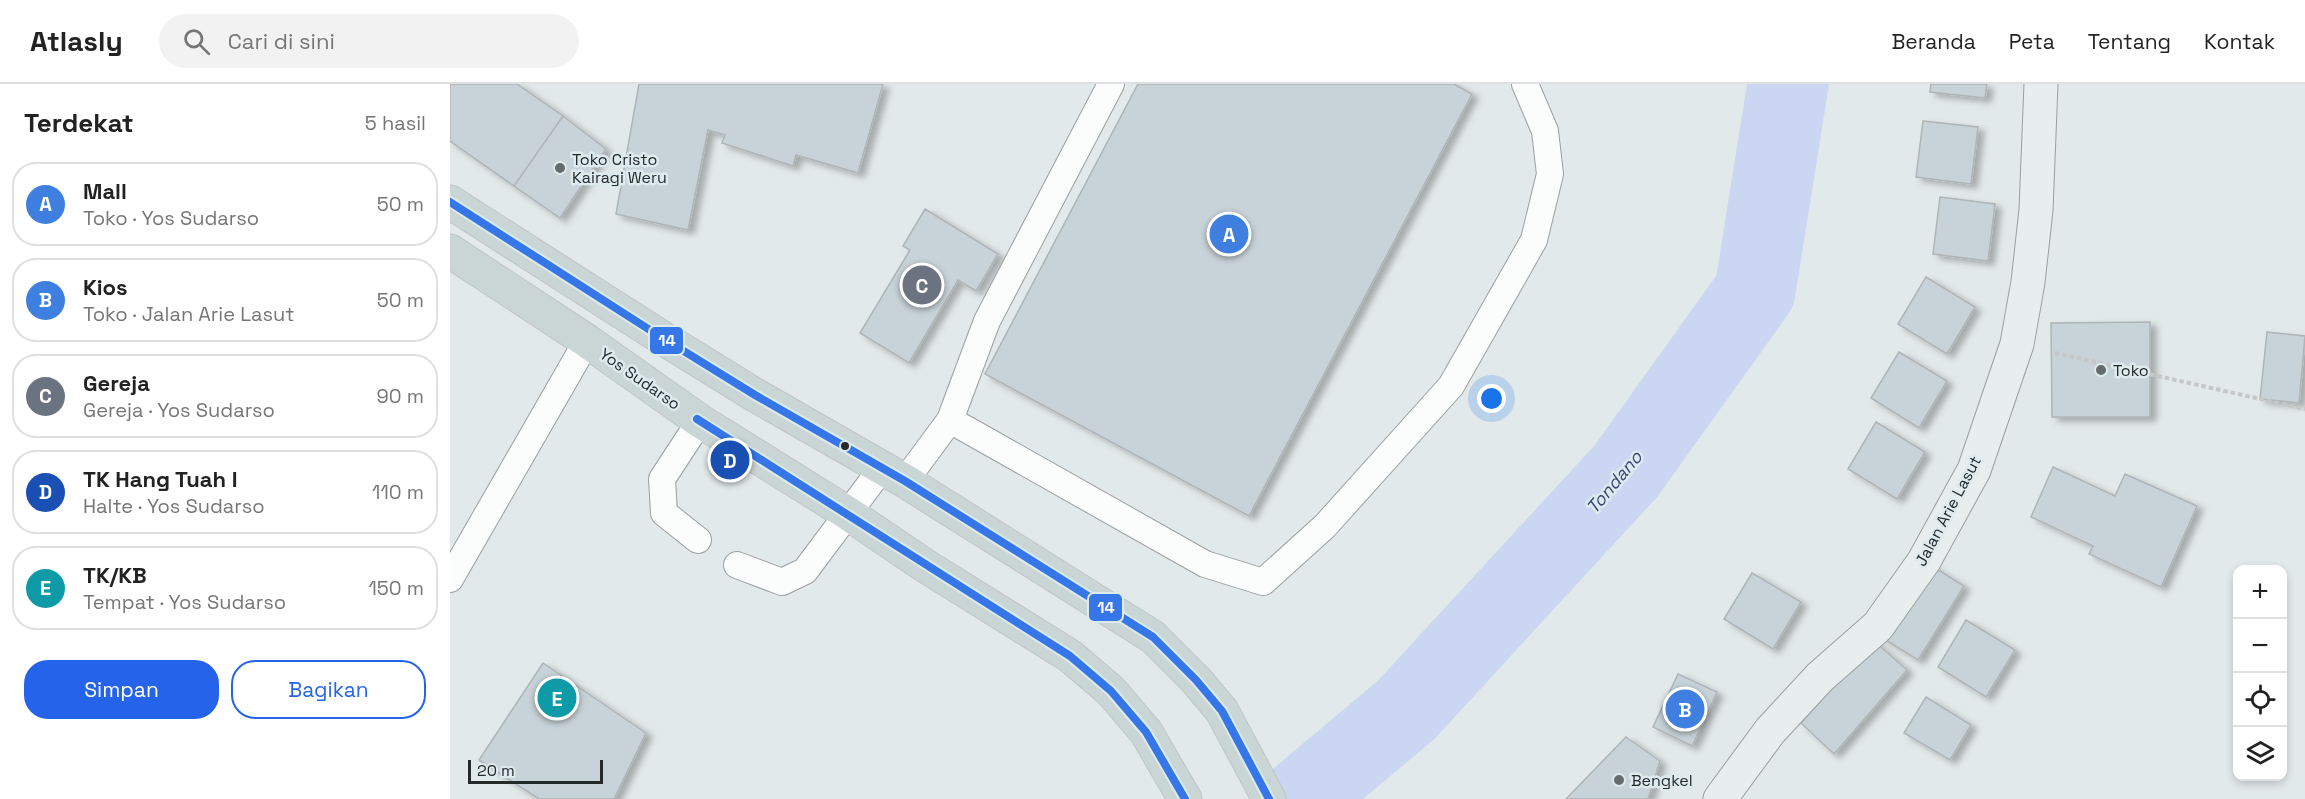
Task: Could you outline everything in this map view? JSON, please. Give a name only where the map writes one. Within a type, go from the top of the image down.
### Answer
[{"type":"highway","points":[[450,202],[746,389],[894,475],[1153,637],[1196,680],[1222,711],[1269,799]]},
{"type":"highway","name":"Yos Sudarso","points":[[450,251],[587,341],[700,421],[849,514],[924,566],[1070,656],[1111,691],[1146,732],[1185,799]]},
{"type":"main road","name":"Jalan Arie Lasut","points":[[1720,799],[1770,731],[1820,677],[1878,626],[1924,561],[1974,470],[2017,344],[2028,282],[2036,210],[2041,84]]},
{"type":"lane","points":[[737,566],[782,582],[805,571],[849,514],[894,475],[950,420],[987,321],[1111,84]]},
{"type":"lane","points":[[950,420],[1205,564],[1244,578],[1263,582],[1325,526],[1451,386],[1534,240],[1550,174],[1545,130],[1525,84]]},
{"type":"lane","points":[[450,579],[458,547],[587,341]]},
{"type":"lane","points":[[698,540],[664,513],[662,479],[700,421]]},
{"type":"path","points":[[2017,344],[2305,409]]},
{"type":"building","points":[[450,84],[517,84],[563,116],[514,186],[450,141]]},
{"type":"building","points":[[639,84],[883,84],[858,173],[796,155],[793,166],[722,143],[725,135],[708,130],[688,230],[616,214]]},
{"type":"building","points":[[1138,84],[1454,84],[1472,94],[1249,516],[985,374]]},
{"type":"building","points":[[1931,84],[1987,84],[1985,98],[1930,92]]},
{"type":"building","name":"Toko Cristo Kairagi Weru","points":[[563,116],[606,149],[560,218],[514,186]]},
{"type":"building","points":[[1923,121],[1978,127],[1971,184],[1916,177]]},
{"type":"building","points":[[1940,197],[1995,204],[1988,261],[1933,254]]},
{"type":"building","points":[[925,209],[998,254],[976,291],[958,280],[909,363],[860,333],[910,250],[903,246]]},
{"type":"building","points":[[1926,277],[1975,307],[1947,354],[1898,324]]},
{"type":"building","name":"Toko","points":[[2150,322],[2150,417],[2052,417],[2051,323]]},
{"type":"building","points":[[2267,332],[2305,336],[2299,403],[2260,399]]},
{"type":"building","points":[[1899,352],[1947,381],[1919,428],[1871,398]]},
{"type":"building","points":[[1876,422],[1925,452],[1897,499],[1848,469]]},
{"type":"building","points":[[2053,467],[2115,496],[2125,474],[2197,506],[2161,587],[2089,554],[2093,546],[2031,517]]},
{"type":"building","points":[[1927,563],[1964,586],[1918,660],[1881,637]]},
{"type":"building","points":[[1752,573],[1801,602],[1773,649],[1724,619]]},
{"type":"building","points":[[1966,620],[2015,650],[1986,697],[1938,667]]},
{"type":"building","points":[[1873,640],[1907,670],[1834,754],[1801,723]]},
{"type":"building","points":[[543,663],[646,733],[614,799],[539,799],[479,760]]},
{"type":"building","points":[[1678,674],[1717,692],[1692,746],[1653,727]]},
{"type":"building","points":[[1926,697],[1971,725],[1950,760],[1904,733]]},
{"type":"building","name":"Bengkel","points":[[1626,737],[1660,761],[1648,799],[1566,799]]},
{"type":"waterway","name":"Tondano","points":[[1300,799],[1406,710],[1626,471],[1755,291],[1788,84]]},
{"type":"transit line","name":"14","points":[[450,202],[653,332],[755,395],[905,481],[1153,637],[1196,680],[1222,711],[1269,799]]},
{"type":"transit line","name":"14","points":[[697,419],[1070,656],[1111,691],[1146,732],[1185,799]]},
{"type":"place","name":"Toko Cristo Kairagi Weru","points":[[560,168]]},
{"type":"place","name":"Mall","points":[[1229,234]]},
{"type":"place","name":"Gereja","points":[[922,285]]},
{"type":"place","name":"Toko","points":[[2101,370]]},
{"type":"place","name":"TK Hang Tuah I","points":[[730,460]]},
{"type":"place","name":"TK/KB","points":[[557,698]]},
{"type":"place","name":"Kios","points":[[1685,709]]},
{"type":"place","name":"Bengkel","points":[[1619,780]]}]
